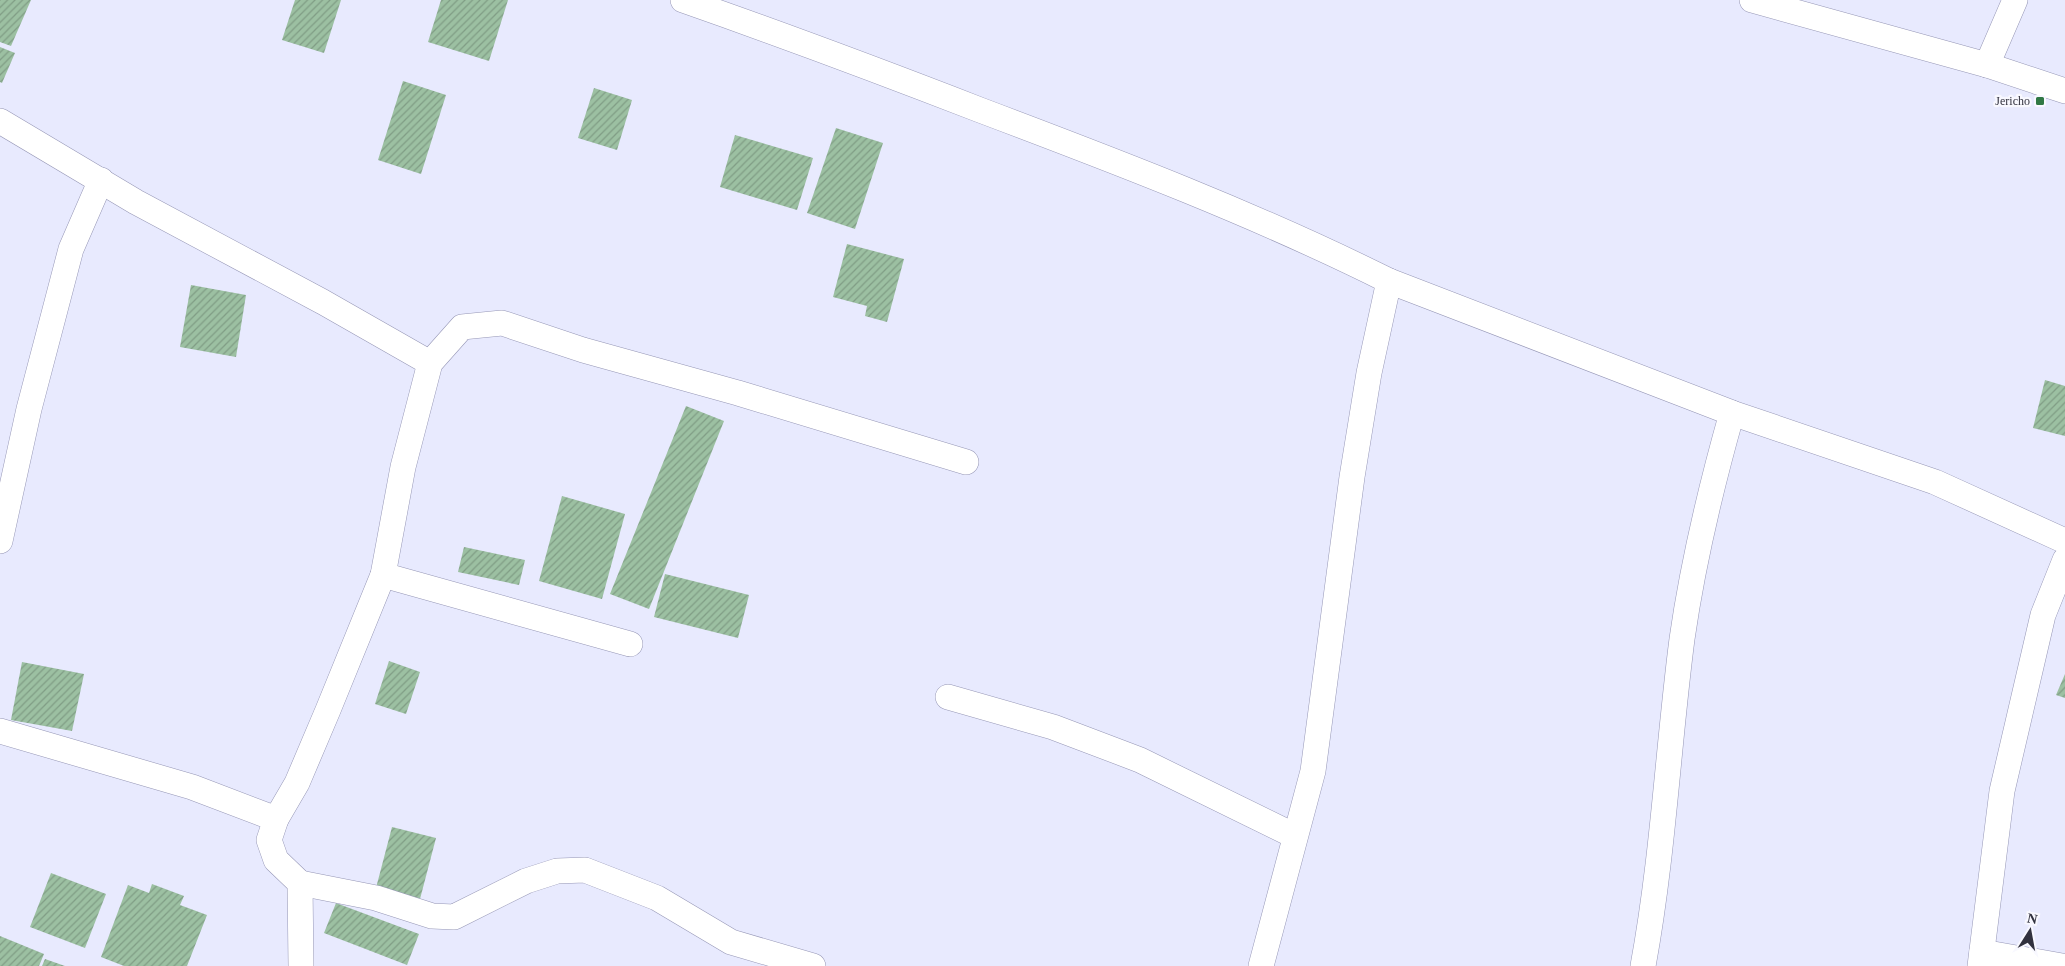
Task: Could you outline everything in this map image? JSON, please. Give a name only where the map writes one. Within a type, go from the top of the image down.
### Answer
[{"type":"street","points":[[683,0],[762,27],[1069,143],[1294,236],[1389,280],[1732,413],[1935,482],[2065,541]]},
{"type":"street","points":[[1752,0],[1988,66],[2065,91]]},
{"type":"street","points":[[1988,66],[2015,0]]},
{"type":"street","points":[[0,122],[100,180],[430,363]]},
{"type":"street","points":[[0,541],[29,409],[71,249],[100,180]]},
{"type":"street","points":[[1261,966],[1313,771],[1352,477],[1369,373],[1389,280]]},
{"type":"street","points":[[813,966],[731,942],[657,898],[585,870],[556,872],[526,881],[454,917],[432,916],[376,898],[300,883],[276,860],[269,840],[276,818],[297,783],[383,575],[403,467],[430,363],[462,327],[502,323],[583,350],[738,393],[966,462]]},
{"type":"street","points":[[1643,966],[1670,762],[1682,640],[1693,570],[1732,413]]},
{"type":"street","points":[[2062,966],[1981,959],[2002,791],[2043,615],[2065,560]]},
{"type":"street","points":[[383,575],[630,644]]},
{"type":"street","points":[[948,697],[1053,727],[1140,760],[1295,836]]},
{"type":"street","points":[[0,731],[192,787],[276,818]]},
{"type":"street","points":[[300,883],[301,966]]},
{"type":"building","points":[[0,0],[31,0],[11,46],[0,42]]},
{"type":"building","points":[[295,0],[341,0],[324,53],[282,40]]},
{"type":"building","points":[[441,0],[508,0],[489,61],[428,42]]},
{"type":"building","points":[[0,47],[15,53],[2,83],[0,82]]},
{"type":"building","points":[[403,81],[446,95],[421,174],[378,160]]},
{"type":"building","points":[[594,88],[632,100],[617,150],[578,138]]},
{"type":"building","points":[[836,128],[883,143],[855,229],[807,213]]},
{"type":"building","points":[[735,135],[813,158],[797,210],[720,187]]},
{"type":"building","points":[[847,244],[904,259],[887,322],[865,316],[867,306],[833,297]]},
{"type":"building","points":[[191,285],[246,295],[236,357],[180,347]]},
{"type":"building","points":[[2045,380],[2065,386],[2065,436],[2033,428]]},
{"type":"building","points":[[686,406],[724,421],[649,609],[610,594]]},
{"type":"building","points":[[562,496],[625,514],[602,599],[539,581]]},
{"type":"building","points":[[464,547],[525,560],[519,585],[458,572]]},
{"type":"building","points":[[665,574],[749,595],[738,638],[654,617]]},
{"type":"building","points":[[389,661],[420,672],[406,714],[375,704]]},
{"type":"building","points":[[22,662],[84,674],[72,731],[11,720]]},
{"type":"building","points":[[2065,674],[2065,698],[2056,695]]},
{"type":"building","points":[[392,827],[436,838],[420,899],[376,888]]},
{"type":"building","points":[[51,873],[106,894],[85,948],[30,927]]},
{"type":"building","points":[[152,884],[184,896],[180,905],[207,915],[187,966],[124,966],[101,957],[128,885],[149,893]]},
{"type":"building","points":[[336,903],[419,934],[407,965],[324,933]]},
{"type":"building","points":[[0,936],[44,954],[39,966],[0,966]]},
{"type":"building","points":[[45,959],[65,966],[42,966]]},
{"type":"place","name":"Jericho","points":[[2040,101]]}]
